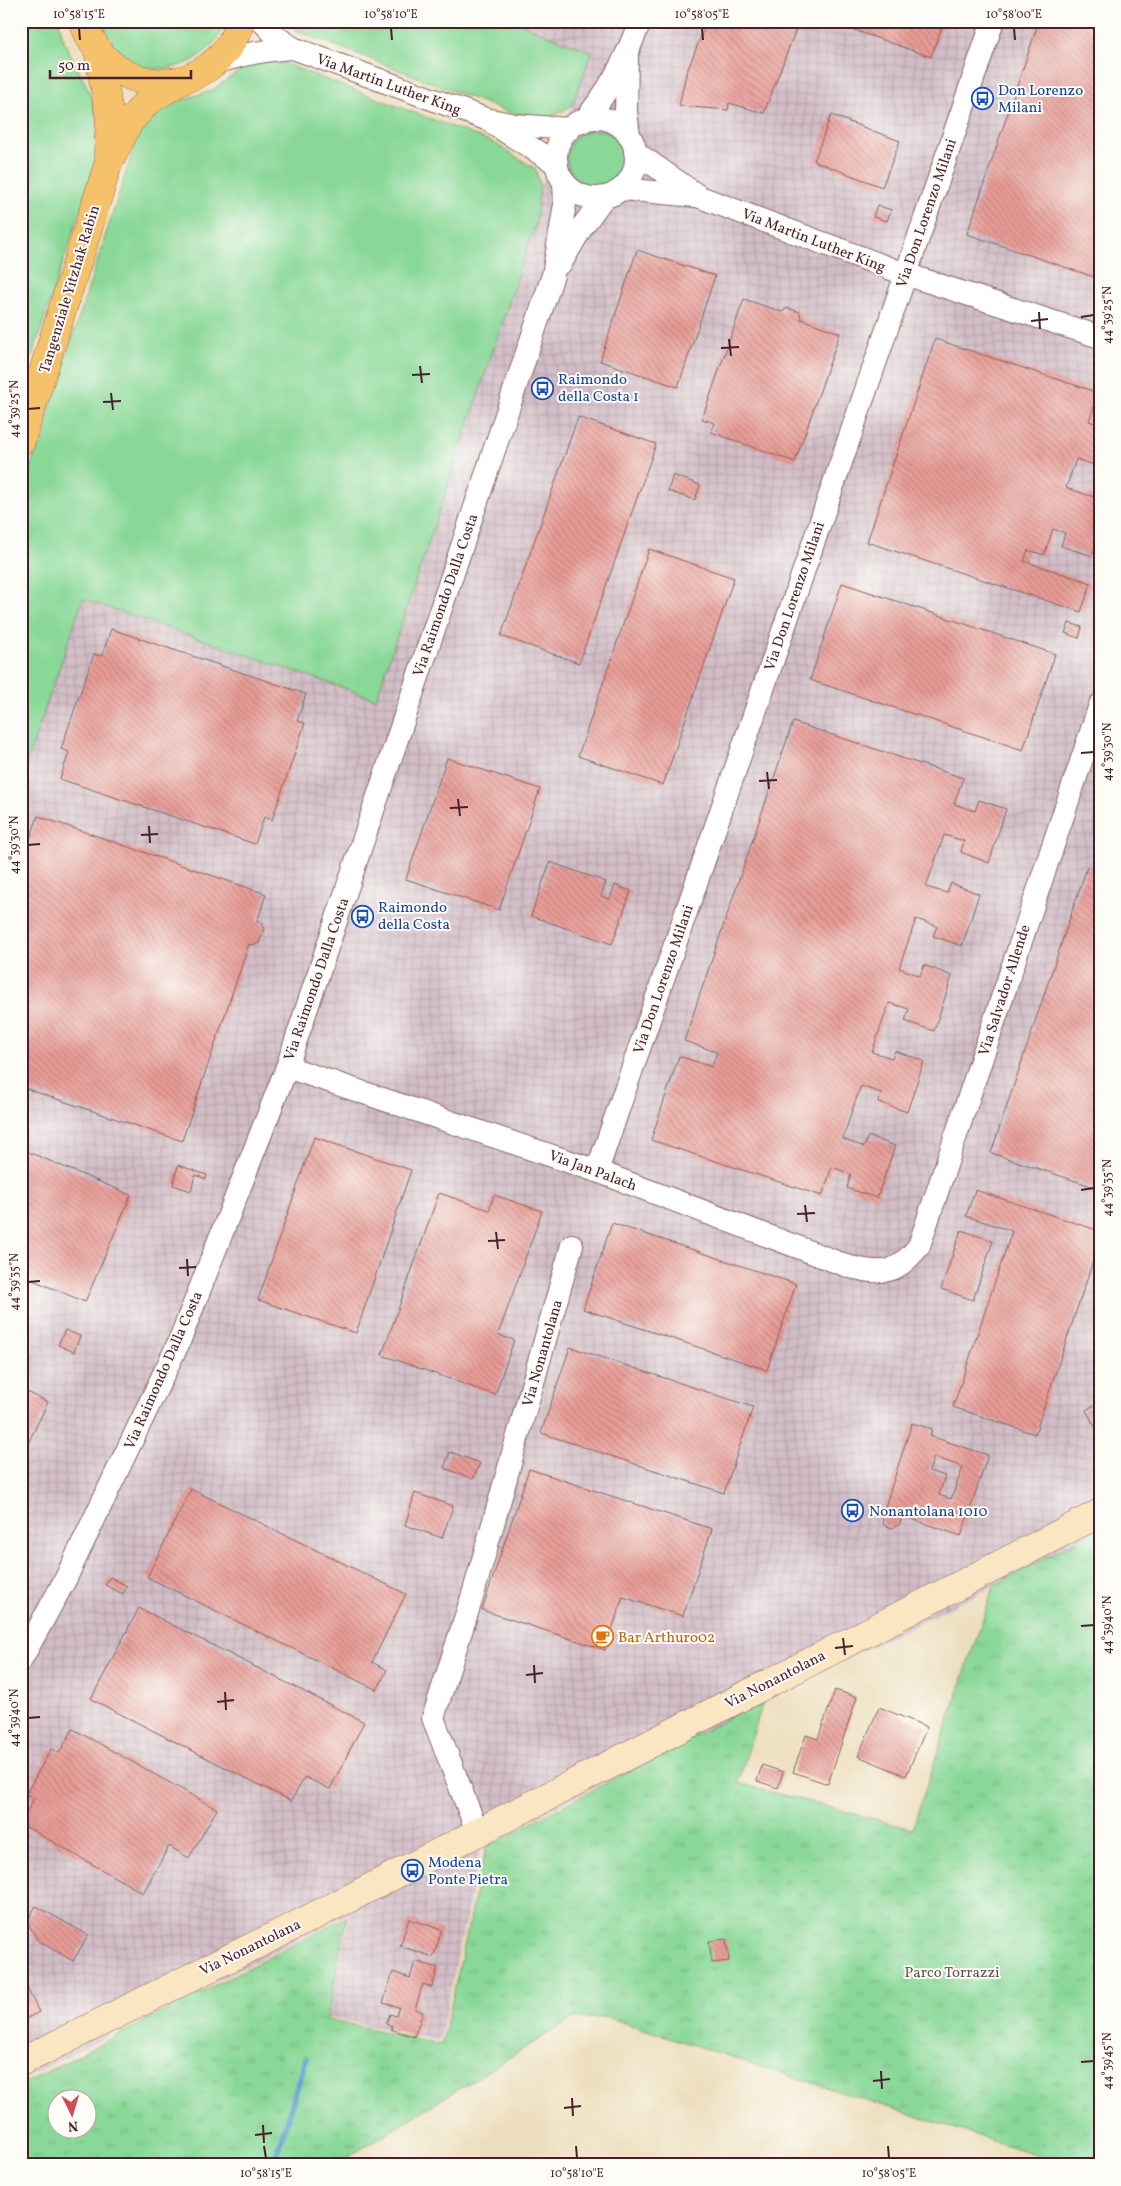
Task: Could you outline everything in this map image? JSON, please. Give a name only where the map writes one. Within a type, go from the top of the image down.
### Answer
[{"type":"main road","name":"Tangenziale Yitzhak Rabin","points":[[83,21],[88,37],[99,54],[115,69],[135,79],[157,83],[179,82]]},
{"type":"main road","name":"Tangenziale Yitzhak Rabin","points":[[21,441],[108,165],[128,122],[148,101],[179,82],[199,75],[216,63],[231,44],[241,21]]},
{"type":"main road","name":"Tangenziale Yitzhak Rabin","points":[[99,54],[110,120],[108,165]]},
{"type":"main road","name":"Via Nonantolana","points":[[21,2062],[308,1919],[1100,1513]]},
{"type":"street","name":"Via Martin Luther King","points":[[262,21],[278,38],[292,48],[486,119]]},
{"type":"street","points":[[553,275],[566,204],[556,152],[562,136],[577,125],[600,102],[627,56],[640,21]]},
{"type":"street","name":"Via Don Lorenzo Milani","points":[[597,1171],[993,21]]},
{"type":"street","name":"Via Martin Luther King","points":[[216,63],[239,55],[292,48]]},
{"type":"street","points":[[553,275],[582,228],[613,193],[634,173],[632,144],[626,111],[627,56]]},
{"type":"street","points":[[486,119],[514,125],[577,125],[590,119],[606,119],[621,127],[632,144],[700,197]]},
{"type":"street","points":[[486,119],[560,174],[578,194],[594,199],[613,193],[700,197]]},
{"type":"street","name":"Via Martin Luther King","points":[[700,197],[905,274],[1100,337]]},
{"type":"street","name":"Via Raimondo Dalla Costa","points":[[21,1660],[65,1580],[179,1342],[286,1067],[553,275]]},
{"type":"street","name":"Via Salvador Allende","points":[[897,1268],[908,1260],[919,1246],[1100,705]]},
{"type":"street","name":"Via Jan Palach","points":[[286,1067],[597,1171],[850,1267],[873,1272],[897,1268]]},
{"type":"street","name":"Via Nonantolana","points":[[478,1831],[433,1718],[474,1591],[572,1245]]},
{"type":"shaded area","points":[[512,21],[1100,21],[1100,1528],[994,1586],[764,1699],[481,1846],[440,2041],[328,2017],[350,1913],[21,2080],[21,779],[83,599],[376,699],[536,222],[540,187],[592,52]]},
{"type":"green space","points":[[21,21],[59,21],[69,52],[93,102],[97,132],[96,163],[21,390]]},
{"type":"green space","points":[[96,21],[225,21],[219,36],[210,48],[197,57],[183,64],[168,68],[153,68],[138,65],[114,51]]},
{"type":"green space","points":[[279,21],[512,21],[592,52],[572,105],[549,119],[508,112],[295,30]]},
{"type":"green space","points":[[255,60],[283,63],[492,142],[536,169],[540,187],[536,222],[376,699],[83,599],[21,779],[21,497],[137,138],[149,114],[163,105],[211,91]]},
{"type":"green space","points":[[595,130],[606,132],[615,138],[621,147],[623,158],[621,169],[615,178],[606,184],[595,186],[584,184],[575,178],[569,169],[567,158],[569,147],[575,138],[584,132]]},
{"type":"green space","name":"Parco Torrazzi","points":[[1100,1528],[1100,2165],[1069,2165],[606,2017],[572,2019],[335,2165],[21,2165],[21,2085],[347,1917],[327,2019],[442,2045],[486,1847],[764,1699],[738,1783],[912,1829],[994,1586]]},
{"type":"building","points":[[707,21],[799,21],[764,113],[729,103],[728,110],[679,106],[686,74]]},
{"type":"building","points":[[841,21],[944,21],[931,57],[840,25]]},
{"type":"building","points":[[1039,21],[1100,21],[1100,279],[967,234]]},
{"type":"building","points":[[831,115],[900,141],[882,187],[814,161]]},
{"type":"building","points":[[877,205],[891,210],[887,221],[873,217]]},
{"type":"building","points":[[637,250],[715,276],[678,387],[600,361]]},
{"type":"building","points":[[744,299],[782,312],[787,308],[800,312],[801,319],[840,333],[795,462],[711,432],[715,423],[702,419]]},
{"type":"building","points":[[935,339],[1099,393],[1089,421],[1100,425],[1100,470],[1096,469],[1097,466],[1076,459],[1066,488],[1100,499],[1100,533],[1092,556],[1061,546],[1065,533],[1053,529],[1044,555],[1028,550],[1024,561],[1091,583],[1081,612],[867,542]]},
{"type":"building","points":[[578,417],[656,444],[579,663],[501,636]]},
{"type":"building","points":[[673,475],[700,485],[695,500],[668,491]]},
{"type":"building","points":[[649,549],[734,578],[663,785],[578,756]]},
{"type":"building","points":[[842,583],[1055,654],[1023,750],[810,680]]},
{"type":"building","points":[[1069,623],[1082,627],[1079,638],[1065,633]]},
{"type":"building","points":[[111,629],[306,694],[297,721],[305,723],[288,773],[272,820],[264,817],[255,844],[60,779],[69,752],[61,749],[94,654],[102,656]]},
{"type":"building","points":[[793,722],[963,778],[954,804],[975,811],[979,800],[1006,809],[989,863],[961,852],[964,841],[944,835],[926,887],[947,893],[951,883],[979,894],[962,946],[933,936],[937,926],[916,919],[899,968],[920,976],[924,965],[952,976],[934,1031],[905,1021],[909,1009],[889,1003],[872,1052],[892,1058],[895,1051],[924,1061],[907,1112],[878,1102],[881,1093],[861,1086],[851,1113],[843,1139],[864,1147],[868,1136],[895,1146],[877,1198],[847,1188],[851,1174],[832,1167],[822,1196],[651,1140],[679,1056],[712,1067],[717,1052],[684,1041]]},
{"type":"building","points":[[447,758],[540,789],[499,910],[406,879]]},
{"type":"building","points":[[38,816],[266,894],[257,922],[261,923],[264,929],[259,943],[249,944],[182,1141],[21,1087],[21,865]]},
{"type":"building","points":[[550,862],[606,882],[601,896],[610,899],[615,885],[631,891],[612,944],[531,916]]},
{"type":"building","points":[[1087,867],[1100,871],[1100,1189],[991,1153]]},
{"type":"building","points":[[314,1137],[411,1170],[356,1333],[258,1300]]},
{"type":"building","points":[[21,1149],[131,1195],[85,1302],[21,1275]]},
{"type":"building","points":[[178,1165],[207,1175],[206,1179],[195,1175],[191,1191],[173,1185]]},
{"type":"building","points":[[975,1190],[1100,1231],[1100,1240],[1035,1434],[953,1407],[1012,1231],[966,1216]]},
{"type":"building","points":[[439,1193],[489,1210],[494,1195],[542,1211],[498,1335],[514,1340],[495,1395],[382,1355]]},
{"type":"building","points":[[612,1223],[796,1284],[767,1370],[583,1309]]},
{"type":"building","points":[[961,1230],[993,1241],[973,1300],[941,1289]]},
{"type":"building","points":[[65,1330],[80,1336],[74,1352],[58,1345]]},
{"type":"building","points":[[570,1347],[753,1407],[724,1493],[541,1433]]},
{"type":"building","points":[[21,1389],[48,1402],[21,1458]]},
{"type":"building","points":[[1100,1399],[1100,1424],[1095,1427],[1086,1410],[1096,1404],[1095,1401]]},
{"type":"building","points":[[912,1423],[932,1429],[930,1436],[988,1455],[961,1536],[903,1516],[899,1525],[892,1528],[885,1526],[882,1521]],"holes":[[[934,1457],[963,1467],[951,1499],[939,1495],[945,1476],[929,1471]]]},
{"type":"building","points":[[450,1452],[480,1463],[473,1479],[444,1468]]},
{"type":"building","points":[[529,1469],[712,1529],[683,1616],[623,1597],[605,1650],[482,1610]]},
{"type":"building","points":[[191,1489],[406,1594],[372,1662],[387,1670],[377,1690],[147,1577]]},
{"type":"building","points":[[415,1493],[453,1506],[442,1538],[405,1525]]},
{"type":"building","points":[[110,1577],[127,1586],[123,1594],[105,1585]]},
{"type":"building","points":[[139,1608],[364,1722],[330,1789],[305,1777],[291,1801],[91,1699]]},
{"type":"building","points":[[835,1690],[857,1697],[828,1784],[793,1772],[806,1735],[818,1739]]},
{"type":"building","points":[[879,1707],[927,1727],[906,1776],[858,1756]]},
{"type":"building","points":[[73,1729],[217,1809],[189,1858],[169,1846],[143,1893],[21,1824],[34,1798],[26,1794],[51,1749],[59,1753]]},
{"type":"building","points":[[762,1765],[783,1772],[778,1788],[757,1781]]},
{"type":"building","points":[[36,1906],[88,1935],[73,1961],[37,1940],[27,1921]]},
{"type":"building","points":[[409,1919],[442,1930],[433,1957],[400,1946]]},
{"type":"building","points":[[726,1939],[729,1961],[712,1963],[709,1941]]},
{"type":"building","points":[[415,1961],[438,1968],[432,1987],[423,1984],[415,2009],[423,2012],[414,2037],[391,2029],[392,2026],[386,2024],[390,2014],[396,2016],[399,2007],[383,2003],[393,1972],[410,1978]]},
{"type":"building","points":[[21,1976],[39,2012],[21,2021]]},
{"type":"waterway","points":[[273,2165],[306,2059]]},
{"type":"place","name":"Don Lorenzo Milani","points":[[982,99]]},
{"type":"place","name":"Raimondo della Costa 1","points":[[542,388]]},
{"type":"place","name":"Raimondo della Costa","points":[[362,916]]},
{"type":"place","name":"Nonantolana 1010","points":[[853,1511]]},
{"type":"place","name":"Bar Arthuro02","points":[[602,1637]]},
{"type":"place","name":"Modena Ponte Pietra","points":[[412,1871]]}]
